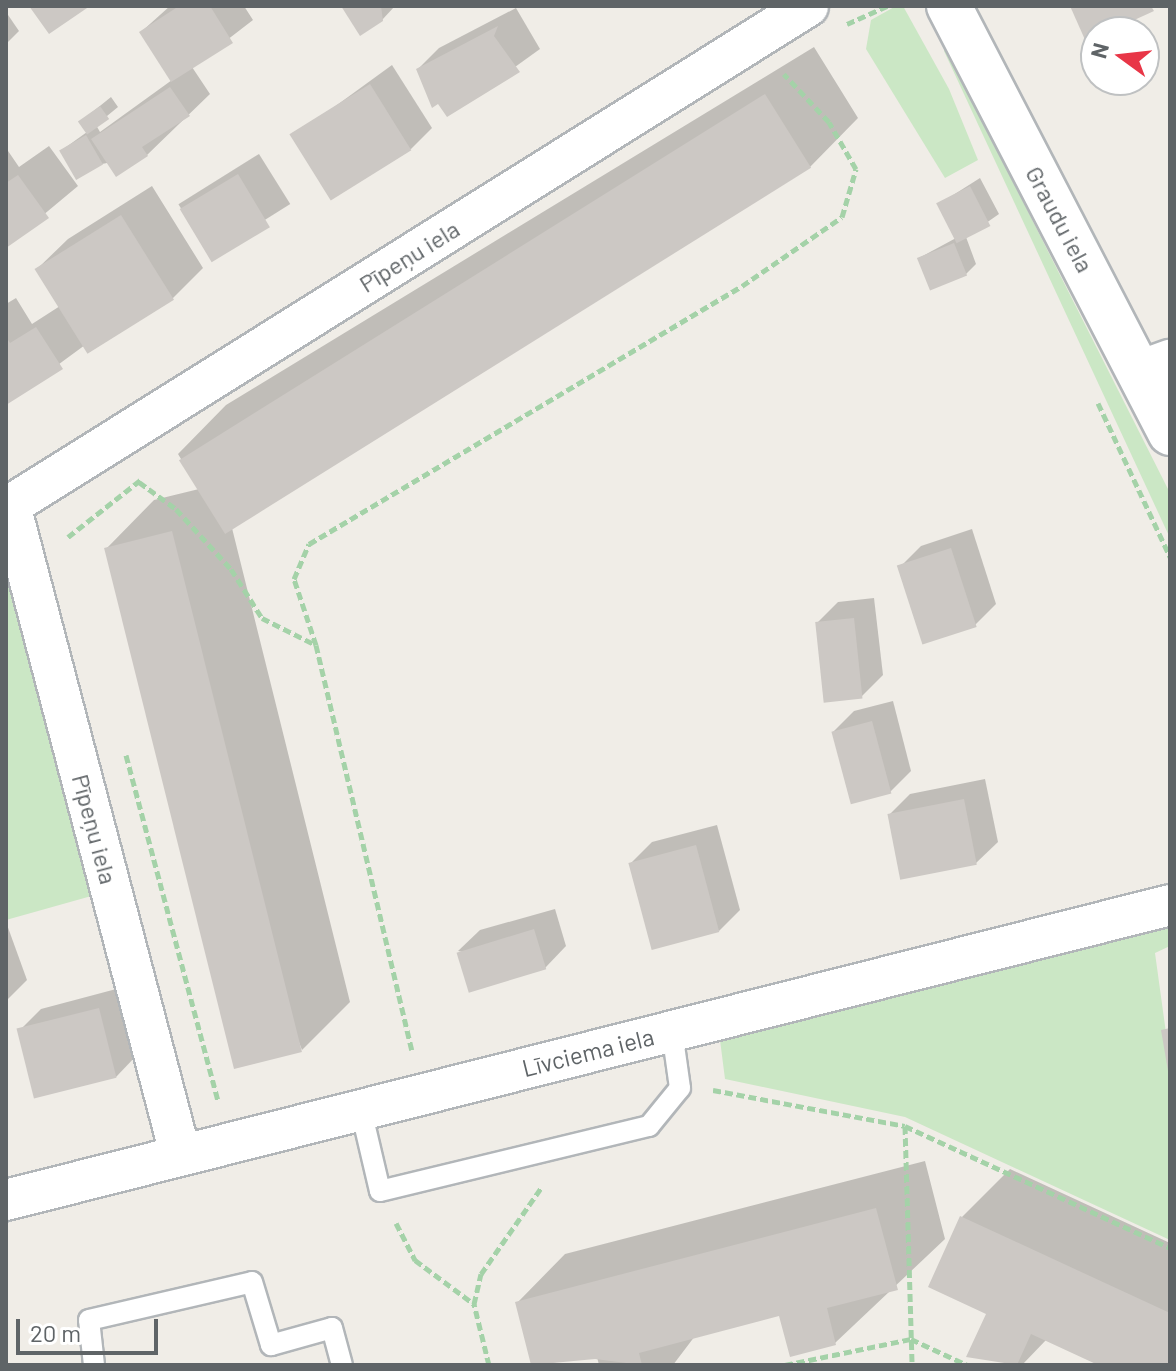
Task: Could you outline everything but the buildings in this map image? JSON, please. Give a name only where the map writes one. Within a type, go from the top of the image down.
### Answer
[{"type":"main road","name":"Graudu iela","points":[[949,6],[1155,366],[1170,433]]},
{"type":"street","name":"Pīpeņu iela","points":[[180,1153],[8,507],[821,18]]},
{"type":"street","name":"Līvciema iela","points":[[6,1200],[180,1153],[1170,905]]},
{"type":"lane","points":[[361,1110],[380,1191],[649,1126],[680,1088],[672,1031]]},
{"type":"lane","points":[[94,1365],[89,1320],[252,1282],[271,1345],[332,1328],[342,1365]]},
{"type":"path","points":[[821,18],[887,6]]},
{"type":"path","points":[[425,1093],[316,645],[294,579],[309,544],[742,286],[842,217],[856,169],[829,122],[780,69]]},
{"type":"path","points":[[71,549],[67,533],[139,482],[149,470]]},
{"type":"path","points":[[139,482],[176,509],[231,569],[262,618],[316,645]]},
{"type":"path","points":[[123,746],[220,1109]]},
{"type":"path","points":[[680,1088],[905,1126],[1170,1248]]},
{"type":"path","points":[[905,1126],[912,1365]]},
{"type":"path","points":[[489,1365],[474,1304],[494,1249],[564,1147]]},
{"type":"path","points":[[380,1191],[415,1260],[474,1304]]},
{"type":"path","points":[[785,1365],[911,1339],[967,1365]]},
{"type":"green space","points":[[896,6],[903,6],[949,89],[978,160],[945,178],[866,49],[871,20]]},
{"type":"green space","points":[[945,47],[1170,493],[1170,538],[944,51]]},
{"type":"green space","points":[[6,585],[12,585],[95,895],[6,920]]},
{"type":"green space","points":[[1170,922],[1170,946],[1155,953],[1170,1062],[1170,1240],[905,1117],[725,1079],[720,1040]]}]
